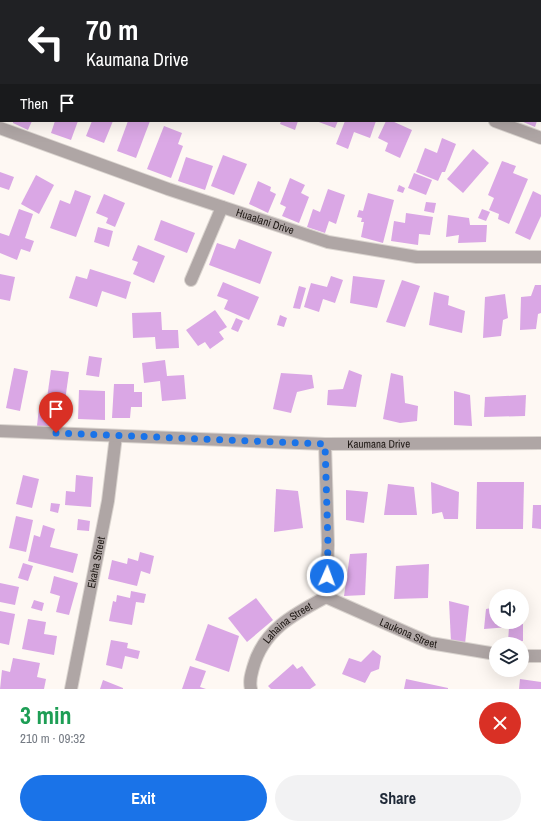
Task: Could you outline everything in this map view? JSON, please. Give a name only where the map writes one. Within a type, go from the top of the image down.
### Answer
[{"type":"street","points":[[498,122],[541,138]]},
{"type":"street","name":"Huaalani Drive","points":[[0,128],[119,172],[328,242],[417,258],[541,257]]},
{"type":"street","points":[[191,280],[222,207]]},
{"type":"street","name":"Kaumana Drive","points":[[0,431],[325,444],[541,443]]},
{"type":"street","name":"Ekaha Street","points":[[71,689],[108,501],[116,436]]},
{"type":"street","points":[[325,444],[328,545],[326,597]]},
{"type":"street","name":"Laukona Street","points":[[326,597],[430,643],[489,653]]},
{"type":"street","name":"Lahaina Street","points":[[251,689],[250,682],[256,658],[271,633],[298,612],[326,597]]},
{"type":"street","points":[[529,656],[541,656]]},
{"type":"building","points":[[13,122],[32,122],[28,130]]},
{"type":"building","points":[[55,122],[78,122],[71,140],[51,133]]},
{"type":"building","points":[[92,122],[113,122],[104,143],[86,136]]},
{"type":"building","points":[[128,122],[150,122],[136,158],[117,151]]},
{"type":"building","points":[[281,122],[298,122],[295,130],[280,124]]},
{"type":"building","points":[[319,122],[338,122],[335,128]]},
{"type":"building","points":[[345,122],[376,122],[370,138],[354,132],[348,149],[336,144]]},
{"type":"building","points":[[386,122],[394,122],[412,130],[400,158],[385,151],[388,143],[378,138]]},
{"type":"building","points":[[523,122],[537,122],[535,127]]},
{"type":"building","points":[[164,126],[182,133],[178,144],[183,146],[171,178],[147,169]]},
{"type":"building","points":[[442,138],[456,144],[445,172],[442,172],[438,181],[416,172],[425,148],[437,153]]},
{"type":"building","points":[[473,149],[489,163],[463,193],[447,179]]},
{"type":"building","points":[[223,155],[247,164],[234,195],[211,186]]},
{"type":"building","points":[[186,157],[213,166],[205,190],[178,181]]},
{"type":"building","points":[[502,161],[516,166],[513,173],[528,179],[509,224],[498,219],[499,214],[489,210],[494,198],[488,195]]},
{"type":"building","points":[[0,172],[14,177],[9,190],[0,187]]},
{"type":"building","points":[[414,173],[432,180],[426,195],[408,188]]},
{"type":"building","points":[[36,175],[54,185],[39,214],[21,204]]},
{"type":"building","points":[[290,178],[305,185],[301,193],[309,197],[299,223],[282,216],[286,207],[280,204]]},
{"type":"building","points":[[258,181],[271,187],[270,191],[276,194],[268,213],[249,204]]},
{"type":"building","points":[[399,185],[405,188],[403,193],[397,191]]},
{"type":"building","points":[[328,189],[345,195],[336,224],[329,221],[325,233],[307,227],[313,209],[320,212]]},
{"type":"building","points":[[75,190],[91,196],[76,237],[50,228],[60,200],[70,204]]},
{"type":"building","points":[[533,191],[541,195],[541,216],[530,240],[515,233]]},
{"type":"building","points":[[368,193],[394,200],[383,243],[361,237],[364,222],[361,222],[362,218],[357,217],[359,210],[363,211]]},
{"type":"building","points":[[104,194],[125,203],[115,227],[106,223],[108,218],[96,213]]},
{"type":"building","points":[[426,202],[436,203],[434,213],[424,211]]},
{"type":"building","points":[[19,209],[33,214],[25,238],[34,241],[30,252],[21,249],[17,260],[0,253],[0,233],[9,236]]},
{"type":"building","points":[[482,209],[490,212],[486,221],[478,218]]},
{"type":"building","points":[[406,213],[433,217],[430,235],[419,234],[418,245],[391,241],[394,221],[405,223]]},
{"type":"building","points":[[448,215],[469,218],[470,225],[487,225],[486,242],[458,243],[459,235],[446,237]]},
{"type":"building","points":[[161,220],[195,233],[187,253],[154,240]]},
{"type":"building","points":[[98,227],[113,231],[109,247],[94,242]]},
{"type":"building","points":[[239,239],[272,252],[260,284],[209,265],[217,243],[235,249]]},
{"type":"building","points":[[138,245],[165,256],[154,283],[133,274],[138,262],[132,260]]},
{"type":"building","points":[[90,269],[131,282],[126,299],[102,291],[97,307],[69,298],[76,276],[87,279]]},
{"type":"building","points":[[0,274],[15,277],[10,301],[0,299]]},
{"type":"building","points":[[331,276],[343,280],[335,303],[323,299],[319,312],[304,307],[311,283],[327,287]]},
{"type":"building","points":[[353,276],[385,280],[377,308],[350,303]]},
{"type":"building","points":[[402,280],[420,286],[405,327],[386,322]]},
{"type":"building","points":[[223,282],[259,297],[249,320],[224,309],[228,300],[217,296]]},
{"type":"building","points":[[535,285],[541,285],[541,313],[538,314],[536,329],[520,330],[521,297],[531,296]]},
{"type":"building","points":[[299,286],[306,288],[300,309],[293,308]]},
{"type":"building","points":[[434,292],[449,296],[448,305],[465,311],[462,333],[429,325]]},
{"type":"building","points":[[505,294],[508,318],[503,320],[501,336],[483,338],[485,297]]},
{"type":"building","points":[[215,310],[227,327],[219,332],[224,339],[210,349],[205,342],[198,346],[186,330]]},
{"type":"building","points":[[161,312],[162,330],[178,330],[179,348],[156,349],[155,337],[133,338],[132,313]]},
{"type":"building","points":[[280,315],[287,318],[284,327],[277,325]]},
{"type":"building","points":[[236,318],[243,321],[238,332],[231,329]]},
{"type":"building","points":[[89,356],[102,358],[99,377],[86,375]]},
{"type":"building","points":[[165,360],[167,376],[184,375],[186,399],[162,401],[160,381],[144,383],[142,363]]},
{"type":"building","points":[[14,368],[28,371],[20,411],[6,408]]},
{"type":"building","points":[[51,370],[69,372],[64,408],[46,405]]},
{"type":"building","points":[[349,370],[362,375],[356,407],[327,405],[328,390],[343,389]]},
{"type":"building","points":[[281,373],[312,375],[314,388],[297,392],[291,413],[273,409]]},
{"type":"building","points":[[391,373],[403,376],[405,403],[418,406],[417,421],[400,423],[383,419]]},
{"type":"building","points":[[114,384],[134,384],[134,392],[142,392],[142,407],[131,407],[130,418],[112,418]]},
{"type":"building","points":[[79,390],[105,391],[105,420],[78,419]]},
{"type":"building","points":[[454,391],[470,395],[472,426],[454,425]]},
{"type":"building","points":[[526,395],[525,416],[484,417],[485,397]]},
{"type":"building","points":[[39,407],[58,410],[56,428],[37,426]]},
{"type":"building","points":[[23,475],[39,479],[32,508],[16,504]]},
{"type":"building","points":[[76,475],[93,477],[91,507],[65,505],[66,491],[75,492]]},
{"type":"building","points":[[431,482],[459,492],[458,519],[444,519],[442,512],[432,514]]},
{"type":"building","points":[[477,482],[524,482],[523,529],[476,529]]},
{"type":"building","points":[[388,484],[414,487],[417,515],[384,515]]},
{"type":"building","points":[[276,489],[298,491],[303,528],[274,532]]},
{"type":"building","points":[[346,490],[368,492],[364,523],[346,520]]},
{"type":"building","points":[[51,503],[60,504],[58,513],[50,511]]},
{"type":"building","points":[[533,505],[541,505],[541,529],[532,528]]},
{"type":"building","points":[[16,516],[33,520],[26,552],[9,548]]},
{"type":"building","points":[[78,519],[90,521],[89,531],[77,530]]},
{"type":"building","points":[[43,525],[55,529],[50,547],[78,554],[73,573],[28,561],[34,535],[40,537]]},
{"type":"building","points":[[140,552],[154,556],[150,574],[141,571],[137,586],[108,579],[112,560],[127,564],[128,558],[138,561]]},
{"type":"building","points":[[367,553],[365,595],[344,596],[350,554]]},
{"type":"building","points":[[23,563],[33,566],[28,581],[18,578]]},
{"type":"building","points":[[429,564],[428,598],[394,599],[396,566]]},
{"type":"building","points":[[54,576],[78,583],[69,615],[56,612],[60,596],[50,593]]},
{"type":"building","points":[[0,583],[19,587],[15,605],[0,602]]},
{"type":"building","points":[[131,591],[146,594],[144,603],[136,602],[132,625],[109,621],[113,601],[116,602],[117,595],[130,598]]},
{"type":"building","points":[[256,598],[273,620],[247,642],[228,618]]},
{"type":"building","points":[[34,600],[44,603],[42,611],[31,608]]},
{"type":"building","points":[[449,601],[469,606],[465,644],[451,642]]},
{"type":"building","points":[[489,608],[489,629],[484,629],[486,609]]},
{"type":"building","points":[[0,611],[15,614],[9,645],[0,643]]},
{"type":"building","points":[[28,619],[46,622],[44,634],[57,636],[54,655],[22,649]]},
{"type":"building","points":[[208,624],[239,636],[229,672],[195,660]]},
{"type":"building","points":[[509,629],[523,629],[523,637],[508,637]]},
{"type":"building","points":[[111,640],[128,643],[127,648],[140,651],[138,659],[125,656],[122,669],[106,665]]},
{"type":"building","points":[[373,650],[381,656],[379,669],[371,672],[365,683],[342,674],[349,658],[361,662]]},
{"type":"building","points":[[13,658],[40,663],[37,677],[46,679],[44,689],[0,689],[2,670],[10,672]]},
{"type":"building","points":[[293,664],[297,669],[302,666],[316,685],[310,689],[271,689],[268,686]]},
{"type":"building","points":[[190,666],[206,671],[200,687],[206,689],[182,689]]},
{"type":"building","points":[[406,679],[448,688],[448,689],[404,689]]},
{"type":"building","points":[[520,679],[541,682],[541,689],[519,689]]},
{"type":"building","points":[[103,680],[123,688],[123,689],[100,689]]},
{"type":"route","points":[[56,433],[325,444],[328,545],[327,576]]}]
